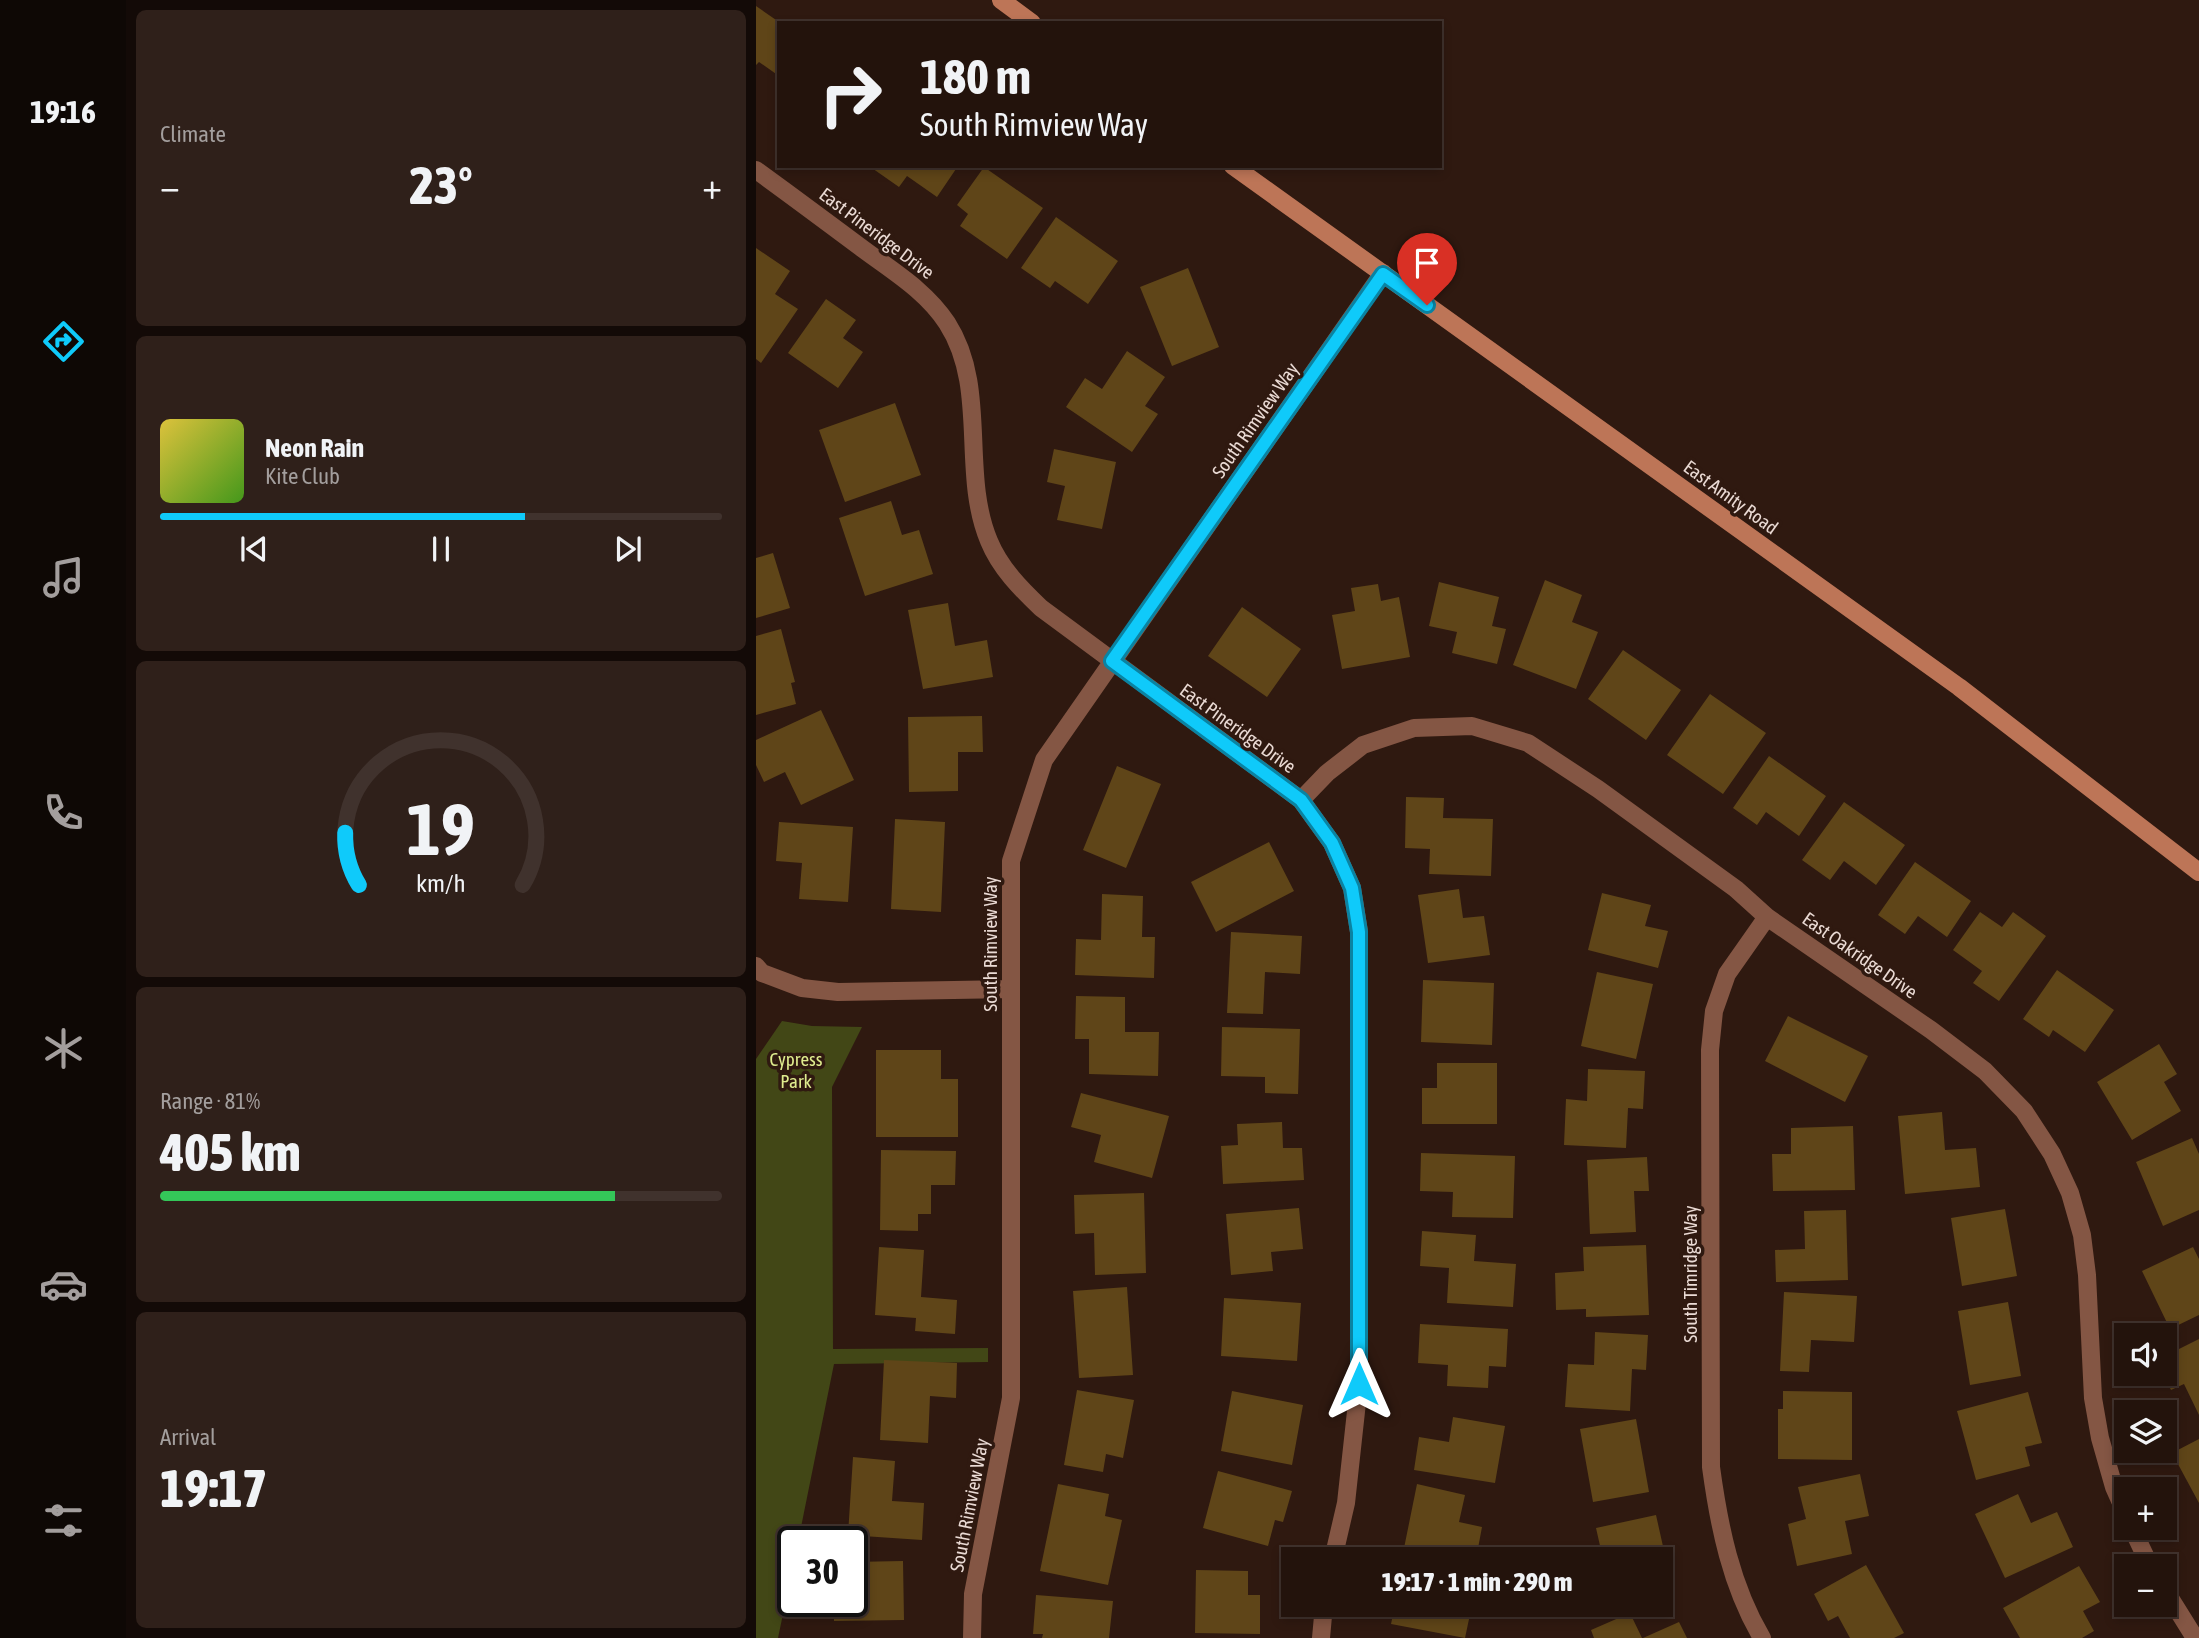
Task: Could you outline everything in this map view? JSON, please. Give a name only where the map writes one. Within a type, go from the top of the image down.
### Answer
[{"type":"street","points":[[1001,0],[1029,21]]},
{"type":"street","name":"East Amity Road","points":[[1236,168],[1959,687],[2199,872]]},
{"type":"street","name":"East Pineridge Drive","points":[[756,170],[926,295],[948,325],[962,358],[970,393],[977,499],[989,542],[1014,582],[1041,608],[1301,800],[1332,843],[1352,888],[1359,932],[1359,1384],[1346,1503],[1335,1547]]},
{"type":"street","name":"South Rimview Way","points":[[972,1638],[973,1594],[1011,1398],[1011,861],[1044,760],[1383,274]]},
{"type":"street","name":"East Oakridge Drive","points":[[1301,800],[1327,773],[1363,745],[1414,728],[1472,726],[1528,743],[1598,789],[1726,882],[1767,917],[1985,1071],[2024,1111],[2052,1154],[2070,1193],[2082,1235],[2087,1275],[2093,1398],[2100,1438],[2114,1485]]},
{"type":"street","name":"South Timridge Way","points":[[1762,1638],[1735,1579],[1718,1522],[1712,1467],[1710,1050],[1714,1011],[1727,974],[1767,917]]},
{"type":"street","points":[[756,967],[762,973],[802,988],[838,992],[1011,989]]},
{"type":"street","points":[[2177,1609],[2195,1638]]},
{"type":"street","points":[[1321,1638],[1323,1617]]},
{"type":"green space","name":"Cypress Park","points":[[782,1021],[812,1026],[862,1027],[832,1087],[833,1349],[988,1348],[988,1362],[834,1364],[801,1526],[777,1526],[777,1617],[782,1617],[778,1638],[756,1638],[756,1059]]},
{"type":"building","points":[[756,6],[778,21],[777,75],[759,62],[756,65]]},
{"type":"building","points":[[872,168],[957,168],[937,197],[907,176],[899,187]]},
{"type":"building","points":[[985,168],[1043,208],[1007,259],[960,226],[968,214],[957,205]]},
{"type":"building","points":[[1056,217],[1118,261],[1088,304],[1055,281],[1050,288],[1021,268]]},
{"type":"building","points":[[756,248],[790,271],[775,294],[798,309],[761,363],[756,359]]},
{"type":"building","points":[[1188,268],[1219,347],[1172,366],[1140,287]]},
{"type":"building","points":[[826,299],[856,320],[843,338],[863,352],[838,388],[788,353]]},
{"type":"building","points":[[1127,351],[1165,377],[1145,406],[1158,414],[1132,452],[1066,407],[1085,378],[1102,389]]},
{"type":"building","points":[[895,403],[921,475],[845,502],[819,430]]},
{"type":"building","points":[[1054,449],[1116,462],[1102,529],[1057,520],[1065,486],[1047,482]]},
{"type":"building","points":[[891,501],[902,535],[919,530],[933,574],[865,596],[839,518]]},
{"type":"building","points":[[773,553],[790,608],[756,618],[756,558]]},
{"type":"building","points":[[1545,580],[1582,595],[1572,622],[1598,632],[1576,689],[1513,665]]},
{"type":"building","points":[[1439,582],[1499,597],[1492,626],[1506,629],[1497,664],[1452,653],[1457,632],[1429,626]]},
{"type":"building","points":[[1378,584],[1381,601],[1399,597],[1410,657],[1342,669],[1332,615],[1355,611],[1351,588]]},
{"type":"building","points":[[948,603],[955,646],[987,640],[993,677],[923,689],[908,610]]},
{"type":"building","points":[[1242,607],[1301,649],[1267,697],[1208,656]]},
{"type":"building","points":[[781,629],[795,682],[791,683],[796,704],[756,715],[756,636]]},
{"type":"building","points":[[1623,650],[1681,690],[1646,740],[1588,699]]},
{"type":"building","points":[[1710,694],[1766,733],[1723,794],[1667,755]]},
{"type":"building","points":[[821,710],[854,780],[801,805],[785,772],[764,782],[756,765],[756,740]]},
{"type":"building","points":[[982,716],[983,752],[958,752],[958,791],[909,792],[908,717]]},
{"type":"building","points":[[1769,756],[1826,796],[1799,836],[1766,812],[1757,825],[1733,808]]},
{"type":"building","points":[[1117,766],[1161,784],[1126,868],[1083,850]]},
{"type":"building","points":[[1406,797],[1444,798],[1443,818],[1493,819],[1491,876],[1429,874],[1430,849],[1405,848]]},
{"type":"building","points":[[1844,802],[1905,845],[1876,885],[1844,861],[1830,880],[1802,860]]},
{"type":"building","points":[[895,819],[945,822],[941,912],[891,909]]},
{"type":"building","points":[[779,822],[853,827],[848,902],[799,899],[802,863],[776,861]]},
{"type":"building","points":[[1269,842],[1294,891],[1216,932],[1191,882]]},
{"type":"building","points":[[1915,862],[1971,901],[1947,937],[1918,916],[1905,934],[1878,915]]},
{"type":"building","points":[[1459,889],[1463,918],[1484,916],[1490,955],[1428,963],[1418,895]]},
{"type":"building","points":[[1602,893],[1651,905],[1645,926],[1668,931],[1658,968],[1588,950]]},
{"type":"building","points":[[1102,894],[1143,896],[1142,937],[1155,937],[1154,978],[1075,975],[1076,939],[1101,940]]},
{"type":"building","points":[[1980,912],[2002,927],[2013,912],[2046,936],[1999,1001],[1973,983],[1982,971],[1953,950]]},
{"type":"building","points":[[1231,932],[1302,936],[1300,974],[1265,972],[1263,1014],[1227,1013]]},
{"type":"building","points":[[2057,970],[2114,1010],[2085,1052],[2053,1030],[2049,1037],[2023,1019]]},
{"type":"building","points":[[1597,972],[1653,984],[1636,1059],[1581,1046]]},
{"type":"building","points":[[1423,980],[1494,983],[1492,1045],[1421,1042]]},
{"type":"building","points":[[1076,996],[1125,997],[1125,1032],[1159,1032],[1158,1076],[1089,1074],[1089,1039],[1075,1039]]},
{"type":"building","points":[[1788,1016],[1868,1056],[1845,1102],[1765,1061]]},
{"type":"building","points":[[1222,1027],[1300,1029],[1298,1094],[1265,1093],[1265,1077],[1221,1076]]},
{"type":"building","points":[[2159,1044],[2177,1074],[2164,1082],[2181,1111],[2132,1140],[2097,1082]]},
{"type":"building","points":[[876,1050],[941,1050],[941,1079],[958,1079],[958,1137],[876,1137]]},
{"type":"building","points":[[1437,1063],[1497,1063],[1497,1124],[1422,1124],[1422,1088],[1437,1088]]},
{"type":"building","points":[[1588,1069],[1645,1071],[1643,1109],[1628,1108],[1626,1148],[1564,1145],[1566,1099],[1587,1101]]},
{"type":"building","points":[[1081,1093],[1169,1116],[1152,1178],[1094,1162],[1101,1135],[1071,1127]]},
{"type":"building","points":[[1942,1112],[1945,1150],[1976,1148],[1980,1187],[1905,1194],[1898,1116]]},
{"type":"building","points":[[1282,1122],[1283,1148],[1302,1148],[1304,1180],[1223,1184],[1221,1146],[1238,1145],[1237,1124]]},
{"type":"building","points":[[1853,1126],[1855,1190],[1773,1191],[1772,1154],[1791,1154],[1791,1128]]},
{"type":"building","points":[[2192,1138],[2199,1154],[2199,1210],[2163,1226],[2136,1162]]},
{"type":"building","points":[[881,1150],[956,1151],[955,1185],[931,1185],[931,1214],[918,1214],[918,1231],[880,1230]]},
{"type":"building","points":[[1421,1153],[1515,1156],[1513,1218],[1452,1217],[1453,1192],[1420,1191]]},
{"type":"building","points":[[1647,1157],[1649,1191],[1634,1191],[1636,1232],[1590,1234],[1587,1160]]},
{"type":"building","points":[[1144,1193],[1146,1273],[1095,1275],[1094,1233],[1075,1234],[1074,1195]]},
{"type":"building","points":[[1299,1208],[1303,1249],[1271,1252],[1273,1271],[1231,1275],[1226,1214]]},
{"type":"building","points":[[2005,1209],[2017,1276],[1962,1286],[1951,1218]]},
{"type":"building","points":[[1846,1210],[1848,1280],[1776,1282],[1775,1250],[1805,1249],[1804,1211]]},
{"type":"building","points":[[1422,1231],[1476,1235],[1474,1261],[1516,1264],[1513,1307],[1447,1303],[1449,1268],[1420,1266]]},
{"type":"building","points":[[1646,1245],[1649,1315],[1586,1317],[1586,1309],[1556,1310],[1555,1273],[1584,1271],[1583,1247]]},
{"type":"building","points":[[879,1247],[924,1250],[921,1297],[957,1300],[955,1334],[915,1331],[916,1318],[875,1315]]},
{"type":"building","points":[[2193,1247],[2199,1259],[2199,1315],[2177,1326],[2177,1323],[2167,1323],[2142,1271]]},
{"type":"building","points":[[1127,1287],[1133,1375],[1079,1378],[1073,1291]]},
{"type":"building","points":[[1784,1292],[1857,1296],[1854,1342],[1811,1340],[1809,1372],[1780,1371]]},
{"type":"building","points":[[1224,1298],[1301,1303],[1297,1361],[1221,1356]]},
{"type":"building","points":[[2008,1302],[2021,1376],[1970,1385],[1958,1311]]},
{"type":"building","points":[[1420,1324],[1508,1329],[1506,1367],[1489,1366],[1488,1388],[1447,1386],[1448,1365],[1418,1363]]},
{"type":"building","points":[[1595,1332],[1648,1335],[1646,1370],[1632,1369],[1630,1411],[1565,1407],[1568,1364],[1594,1365]]},
{"type":"building","points":[[2199,1339],[2199,1415],[2184,1384],[2171,1390],[2169,1386],[2177,1386],[2177,1350]]},
{"type":"building","points":[[884,1360],[957,1363],[956,1398],[930,1396],[928,1443],[880,1440]]},
{"type":"building","points":[[1077,1390],[1134,1400],[1123,1458],[1106,1454],[1103,1472],[1064,1465]]},
{"type":"building","points":[[1232,1391],[1303,1405],[1292,1465],[1221,1451]]},
{"type":"building","points":[[1783,1391],[1852,1392],[1852,1460],[1778,1459],[1778,1409],[1783,1409]]},
{"type":"building","points":[[2028,1392],[2042,1443],[2025,1447],[2030,1466],[1976,1480],[1957,1411]]},
{"type":"building","points":[[1453,1417],[1505,1426],[1495,1483],[1414,1470],[1419,1437],[1449,1442]]},
{"type":"building","points":[[1636,1419],[1649,1492],[1593,1502],[1580,1429]]},
{"type":"building","points":[[2199,1439],[2199,1503],[2177,1462],[2177,1450]]},
{"type":"building","points":[[853,1457],[895,1461],[892,1501],[924,1503],[922,1540],[868,1536],[868,1526],[849,1526]]},
{"type":"building","points":[[1218,1471],[1292,1491],[1283,1522],[1275,1520],[1268,1546],[1203,1528]]},
{"type":"building","points":[[1860,1474],[1869,1516],[1845,1521],[1852,1554],[1797,1566],[1788,1524],[1806,1519],[1798,1487]]},
{"type":"building","points":[[1058,1484],[1109,1494],[1105,1516],[1122,1520],[1108,1585],[1040,1571]]},
{"type":"building","points":[[1417,1484],[1465,1495],[1459,1522],[1482,1527],[1478,1547],[1404,1547]]},
{"type":"building","points":[[2018,1494],[2031,1523],[2057,1512],[2073,1547],[2005,1578],[1975,1514]]},
{"type":"building","points":[[1656,1515],[1663,1547],[1600,1547],[1596,1528]]},
{"type":"building","points":[[903,1561],[904,1620],[834,1621],[834,1617],[868,1617],[868,1562]]},
{"type":"building","points":[[1866,1565],[1904,1633],[1894,1638],[1850,1638],[1838,1616],[1828,1621],[1814,1594]]},
{"type":"building","points":[[2079,1566],[2100,1602],[2083,1611],[2094,1631],[2082,1638],[2020,1638],[2003,1608]]},
{"type":"building","points":[[1196,1570],[1248,1571],[1248,1595],[1260,1595],[1260,1634],[1195,1633]]},
{"type":"building","points":[[1036,1595],[1113,1601],[1109,1638],[1042,1638],[1043,1634],[1033,1634]]},
{"type":"building","points":[[1392,1617],[1469,1617],[1465,1638],[1391,1624]]},
{"type":"building","points":[[1621,1617],[1632,1617],[1642,1638],[1594,1638],[1591,1630]]},
{"type":"building","points":[[1679,1622],[1687,1638],[1643,1638]]},
{"type":"route","points":[[1359,1384],[1359,932],[1352,888],[1332,843],[1301,800],[1112,661],[1383,274],[1427,305]]}]
